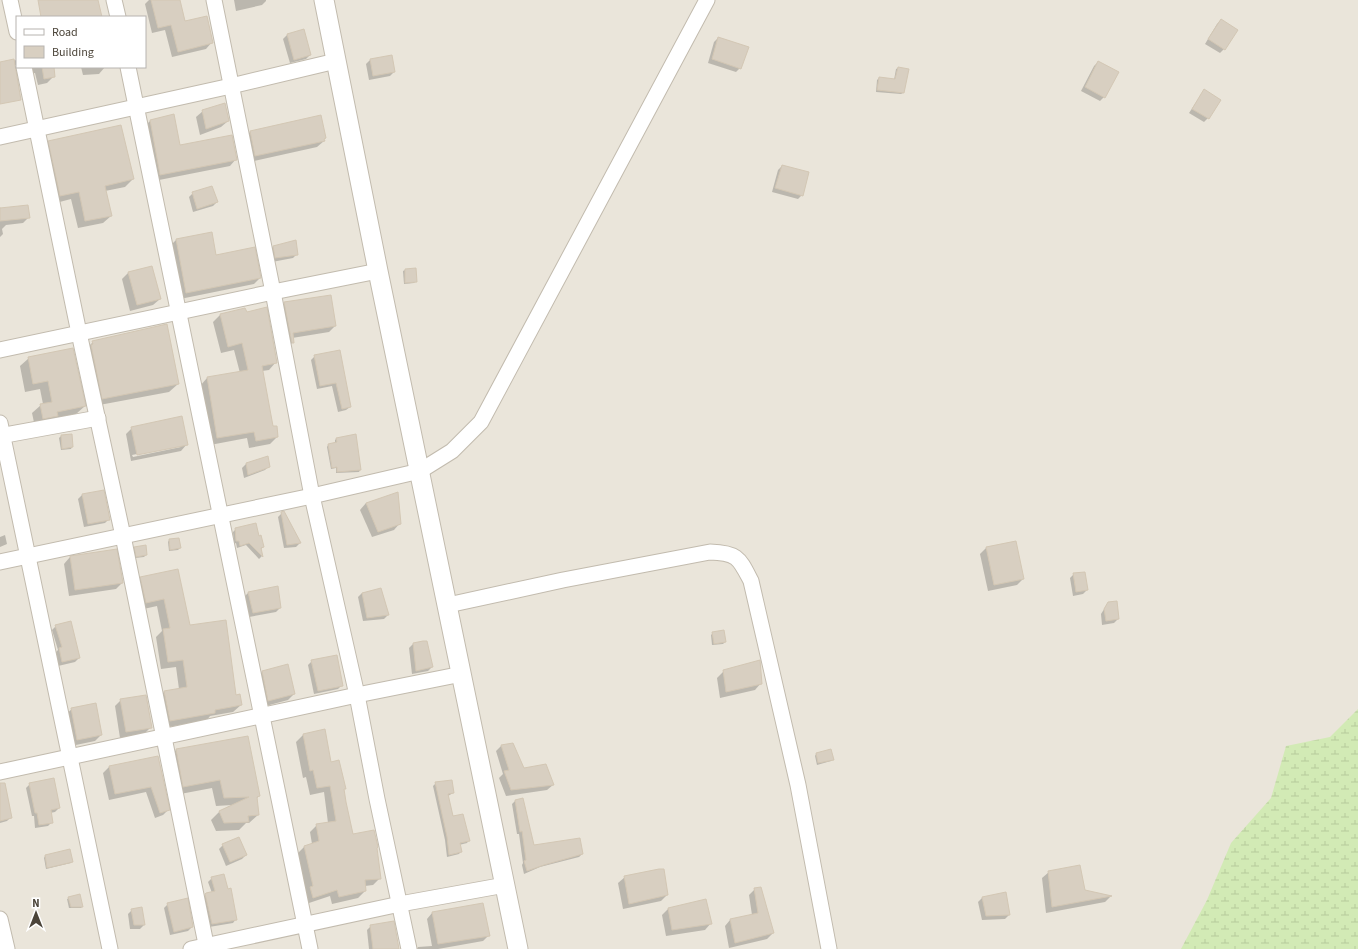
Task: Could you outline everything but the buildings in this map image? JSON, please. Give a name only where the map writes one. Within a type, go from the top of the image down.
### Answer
[{"type":"street","points":[[10,0],[16,27]]},
{"type":"street","points":[[114,0],[118,16]]},
{"type":"street","points":[[214,0],[312,496],[357,695],[377,799],[409,949]]},
{"type":"street","points":[[324,0],[378,271],[518,949]]},
{"type":"street","points":[[0,562],[420,472],[452,451],[481,422],[707,0]]},
{"type":"street","points":[[0,137],[231,86],[336,61]]},
{"type":"street","points":[[24,68],[123,536],[207,947]]},
{"type":"street","points":[[128,68],[310,949]]},
{"type":"street","points":[[0,350],[378,271]]},
{"type":"street","points":[[98,418],[1,431],[110,949]]},
{"type":"street","points":[[448,605],[563,580],[710,552],[725,553],[734,556],[742,563],[751,581],[791,755],[829,949]]},
{"type":"street","points":[[0,772],[357,695],[462,674]]},
{"type":"street","points":[[191,949],[207,947],[400,904],[505,885]]},
{"type":"street","points":[[0,919],[7,949]]},
{"type":"shaded area","points":[[0,0],[1358,0],[1358,949],[0,949]]},
{"type":"green space","points":[[1358,709],[1358,949],[1181,949],[1207,900],[1231,843],[1271,798],[1286,746],[1330,737]]}]
